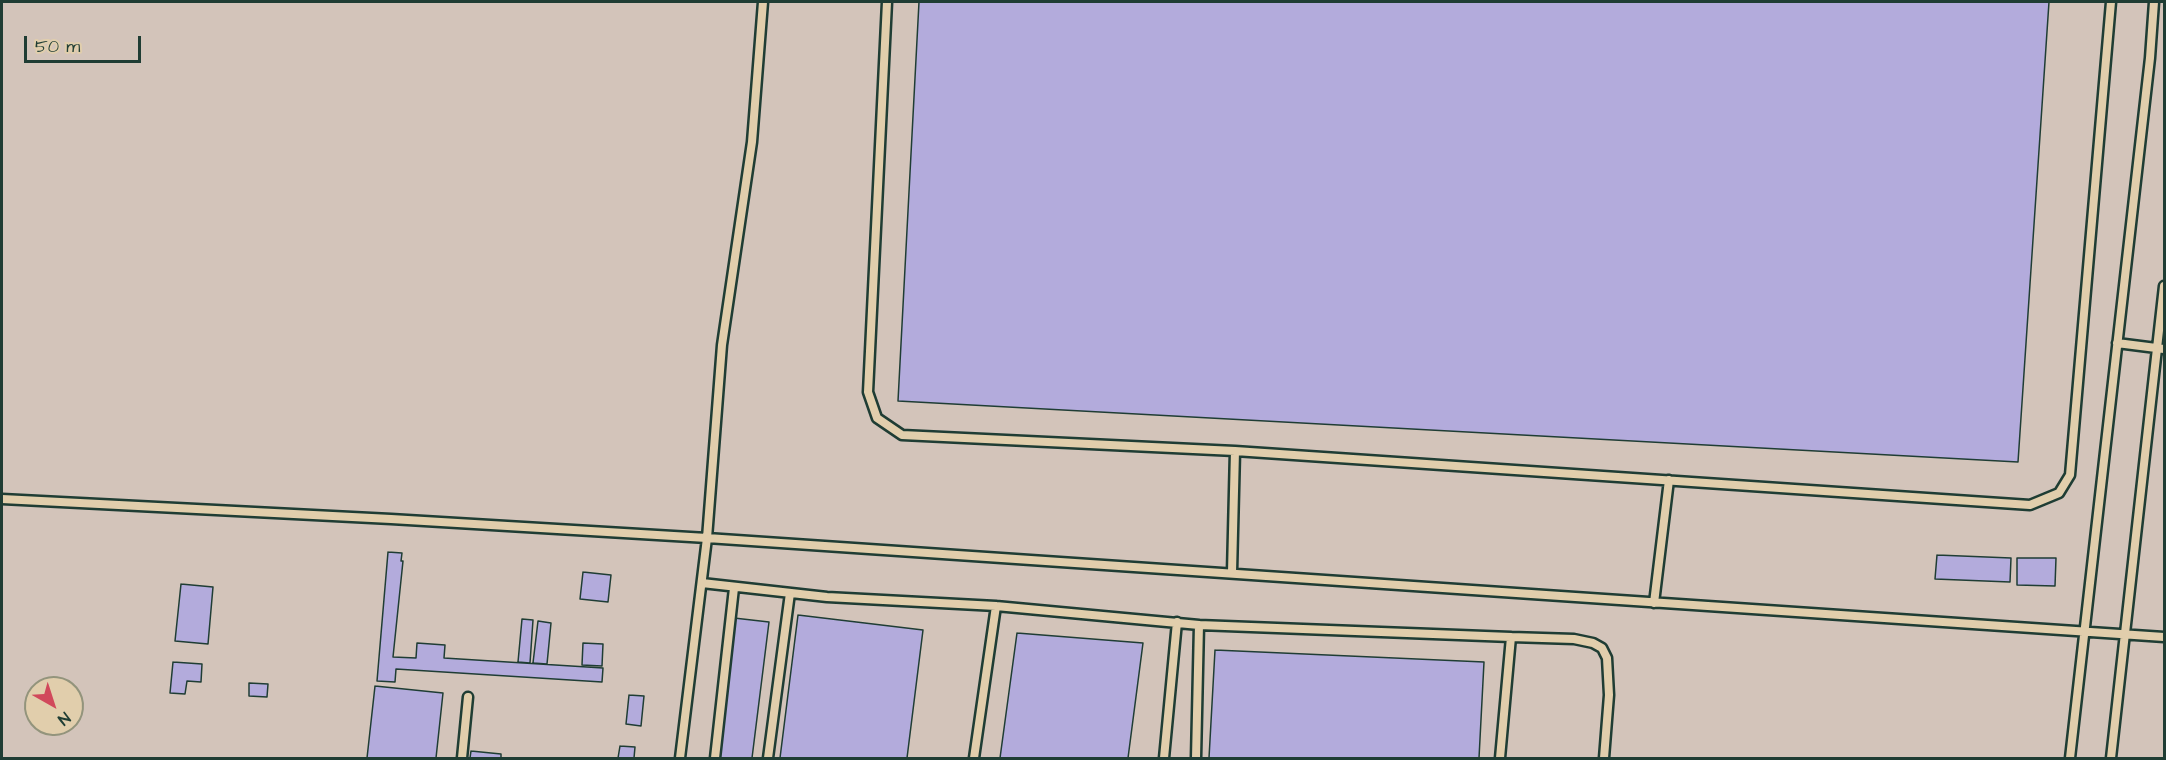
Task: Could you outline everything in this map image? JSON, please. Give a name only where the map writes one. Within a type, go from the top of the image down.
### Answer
[{"type":"lane","points":[[680,759],[707,538],[722,345],[752,142],[763,2]]},
{"type":"lane","points":[[887,2],[868,392],[877,418],[902,435],[1235,450],[2030,505],[2059,494],[2070,475],[2111,2]]},
{"type":"lane","points":[[2070,759],[2150,58],[2154,2]]},
{"type":"lane","points":[[2111,759],[2161,348],[2164,286]]},
{"type":"lane","points":[[2117,343],[2161,348]]},
{"type":"lane","points":[[1233,572],[1235,450]]},
{"type":"lane","points":[[1654,603],[1669,480]]},
{"type":"lane","points":[[2,500],[391,519],[707,538],[2164,637]]},
{"type":"lane","points":[[702,583],[790,593],[996,606],[1199,625],[1574,639],[1593,643],[1602,648],[1607,658],[1609,695],[1604,759]]},
{"type":"lane","points":[[715,759],[734,588]]},
{"type":"lane","points":[[768,759],[790,593]]},
{"type":"lane","points":[[974,759],[996,606]]},
{"type":"lane","points":[[1164,759],[1178,622]]},
{"type":"lane","points":[[1196,759],[1199,625]]},
{"type":"lane","points":[[1500,759],[1511,637]]},
{"type":"lane","points":[[462,759],[468,697]]},
{"type":"shaded area","points":[[2,2],[2164,2],[2164,758],[2,758]]},
{"type":"building","points":[[919,2],[2049,2],[2018,462],[898,401]]},
{"type":"building","points":[[388,552],[402,553],[401,561],[403,561],[393,657],[416,658],[417,643],[445,645],[444,658],[603,668],[602,682],[396,669],[395,682],[377,681]]},
{"type":"building","points":[[1937,555],[2011,558],[2010,582],[1935,579]]},
{"type":"building","points":[[2017,558],[2056,558],[2055,586],[2017,585]]},
{"type":"building","points":[[583,572],[611,575],[608,602],[580,599]]},
{"type":"building","points":[[181,584],[213,587],[208,644],[175,641]]},
{"type":"building","points":[[798,615],[923,630],[907,758],[780,758]]},
{"type":"building","points":[[734,618],[769,622],[752,758],[716,758]]},
{"type":"building","points":[[522,619],[533,620],[530,663],[518,662]]},
{"type":"building","points":[[538,621],[551,623],[547,664],[533,663]]},
{"type":"building","points":[[1017,633],[1143,643],[1128,758],[1000,758]]},
{"type":"building","points":[[583,643],[603,644],[602,666],[582,665]]},
{"type":"building","points":[[1215,650],[1484,662],[1479,758],[1209,758]]},
{"type":"building","points":[[173,662],[202,664],[201,682],[187,681],[185,694],[170,693]]},
{"type":"building","points":[[249,683],[268,684],[267,697],[249,696]]},
{"type":"building","points":[[375,686],[443,693],[436,758],[367,758]]},
{"type":"building","points":[[629,695],[644,696],[641,726],[626,724]]},
{"type":"building","points":[[620,746],[635,747],[634,758],[618,758]]},
{"type":"building","points":[[471,751],[501,754],[501,758],[470,758]]}]
